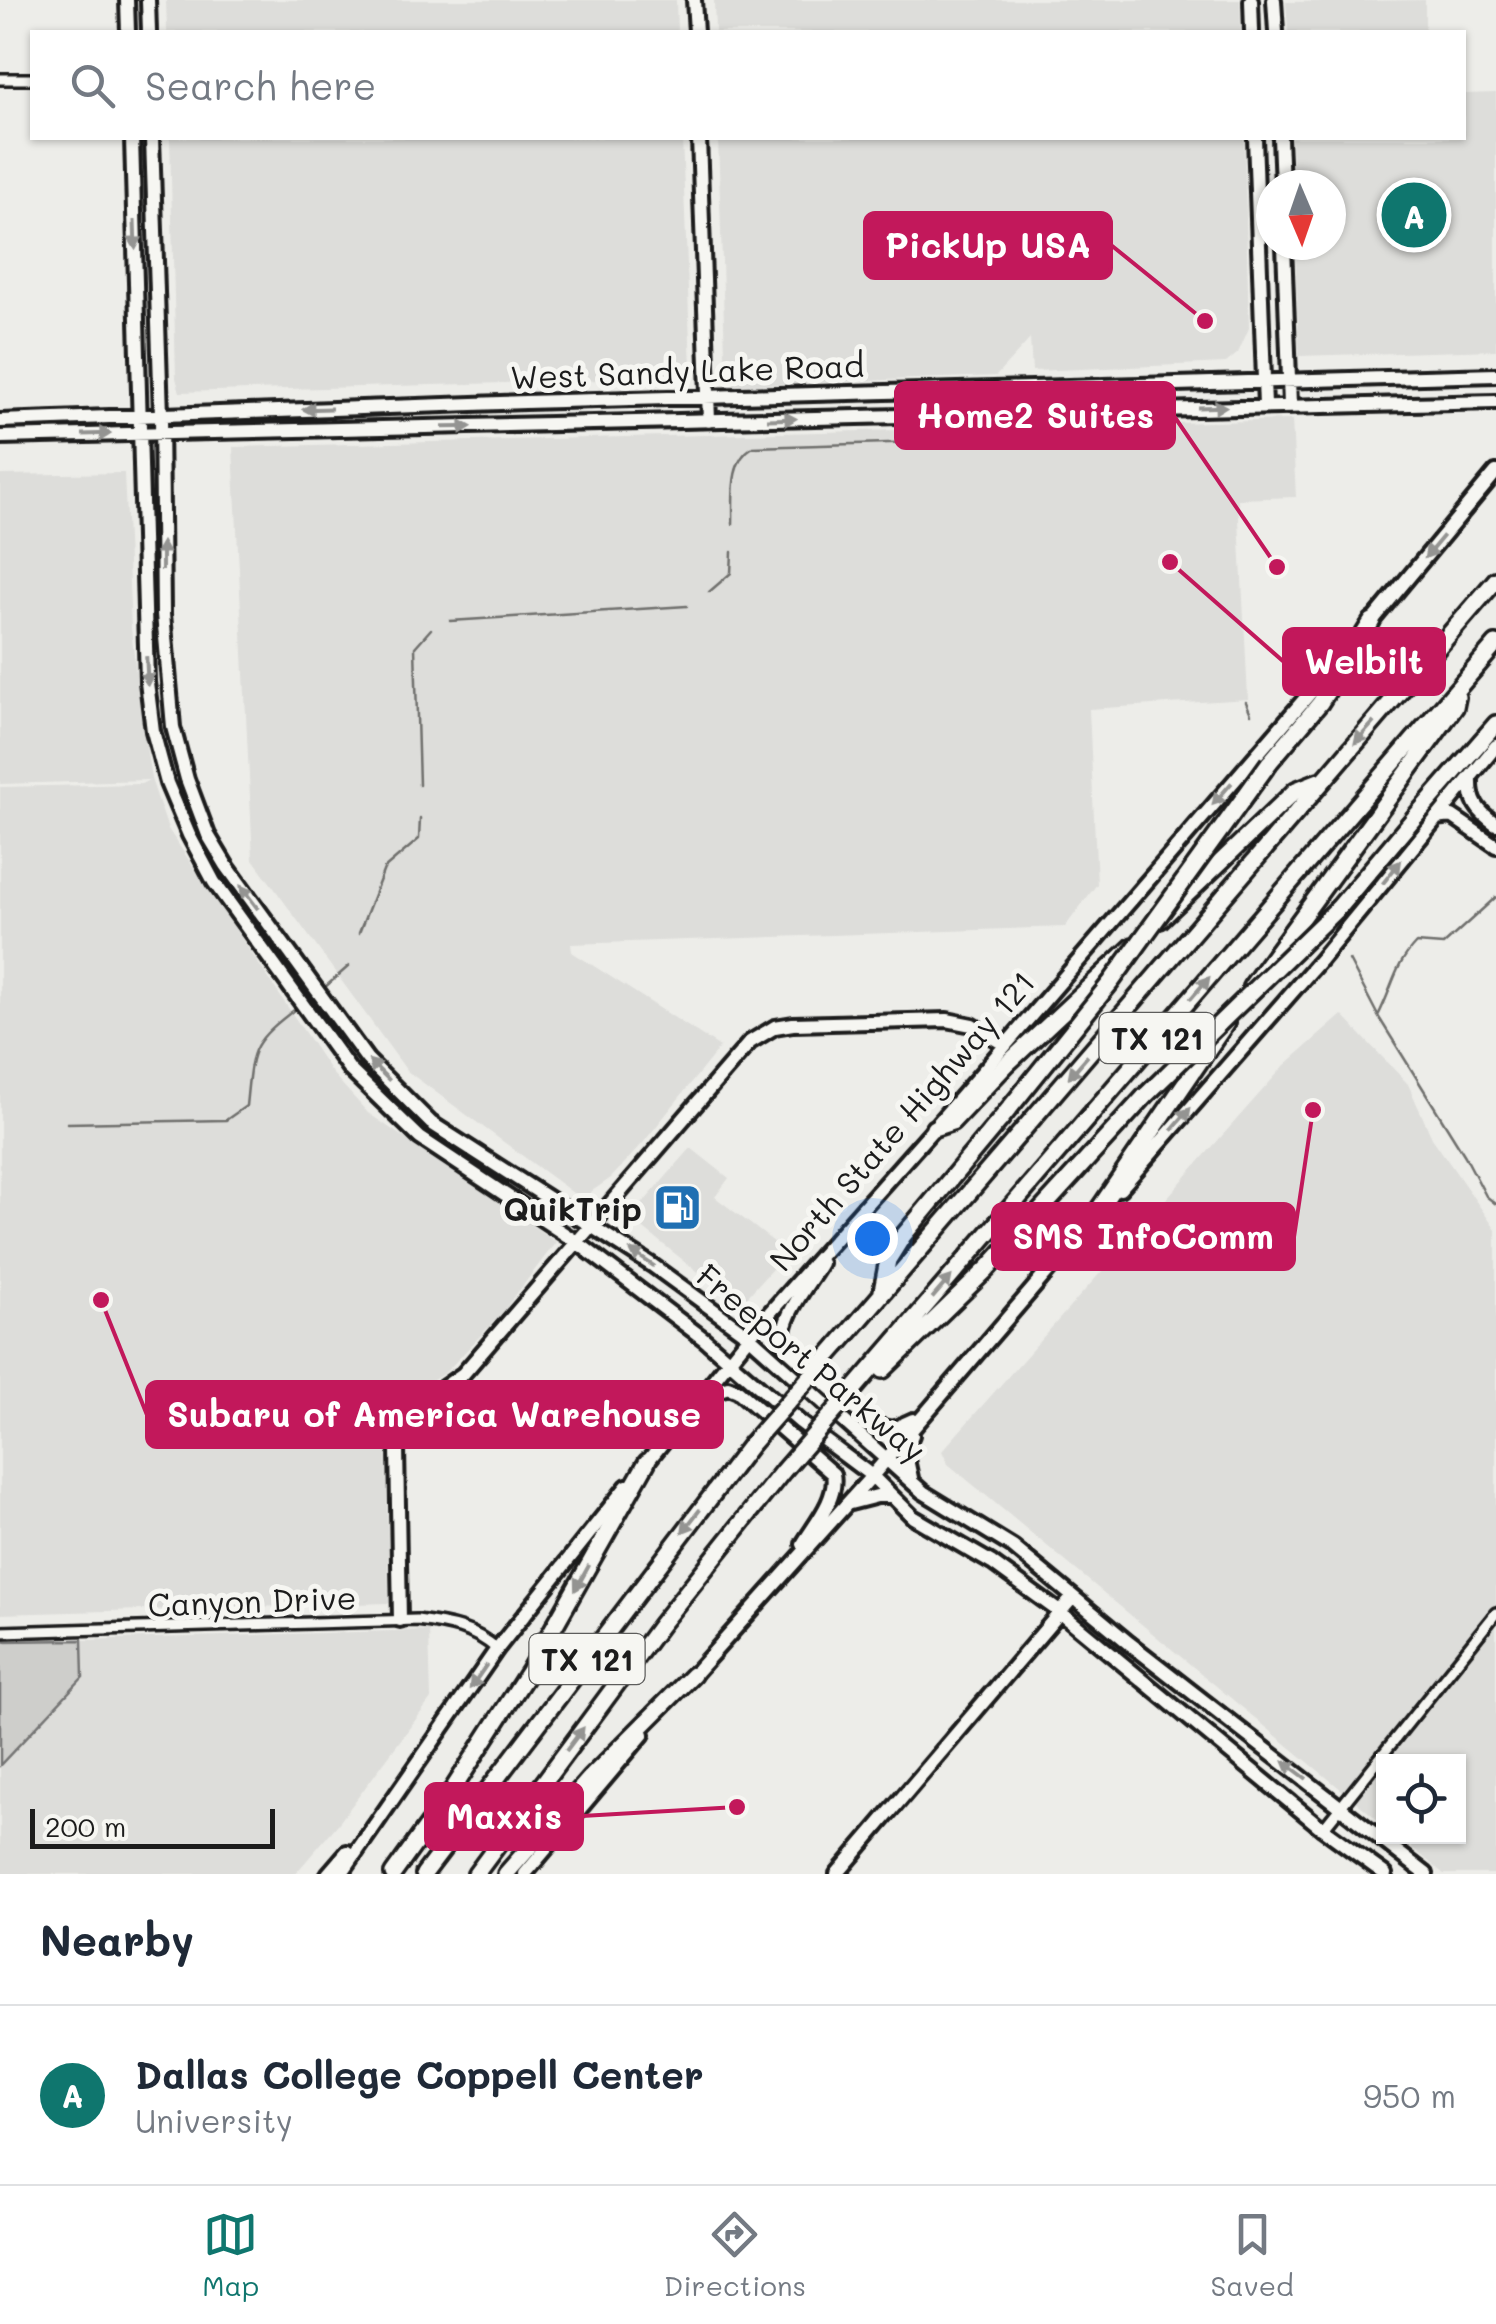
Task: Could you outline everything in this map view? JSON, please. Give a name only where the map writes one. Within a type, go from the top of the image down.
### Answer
[{"type":"highway","name":"TX 121","points":[[424,1874],[752,1444],[1496,580]]},
{"type":"highway","points":[[881,1295],[888,1260],[903,1236],[1111,982],[1269,763],[1320,703],[1372,621]]},
{"type":"highway","name":"TX 121","points":[[476,1874],[661,1624],[784,1471],[1496,644]]},
{"type":"highway","points":[[1090,1222],[1278,948],[1455,707],[1458,688]]},
{"type":"highway","points":[[852,1392],[868,1385],[986,1268],[1145,1096],[1339,907],[1496,724]]},
{"type":"highway","points":[[934,1128],[952,1122],[1007,1064],[1296,790],[1322,780]]},
{"type":"highway","points":[[393,1874],[510,1703],[646,1462]]},
{"type":"highway","points":[[506,1874],[590,1778],[693,1674]]},
{"type":"main road","points":[[694,0],[696,30]]},
{"type":"main road","points":[[1251,0],[1252,30]]},
{"type":"main road","points":[[1274,0],[1276,30]]},
{"type":"main road","points":[[128,7],[148,7]]},
{"type":"main road","points":[[699,140],[708,421]]},
{"type":"main road","points":[[1255,140],[1265,406]]},
{"type":"main road","points":[[1280,140],[1281,170]]},
{"type":"main road","points":[[141,416],[132,142],[153,141],[161,414]]},
{"type":"main road","points":[[1285,260],[1290,405]]},
{"type":"main road","points":[[136,270],[156,270]]},
{"type":"main road","name":"West Sandy Lake Road","points":[[0,421],[388,406],[1496,376]]},
{"type":"main road","points":[[1055,388],[1056,412]]},
{"type":"main road","name":"West Sandy Lake Road","points":[[0,437],[1496,402]]},
{"type":"main road","points":[[1469,403],[1496,410]]},
{"type":"main road","points":[[388,406],[392,429]]},
{"type":"main road","name":"Freeport Parkway","points":[[161,414],[163,614],[173,727],[187,779],[208,835],[226,865],[367,1059],[431,1122],[592,1224],[749,1336],[923,1492],[1013,1548],[1426,1874]]},
{"type":"main road","name":"Freeport Parkway","points":[[141,416],[147,682],[167,783],[214,882],[350,1070],[420,1138],[578,1243],[704,1338],[800,1422],[872,1476],[913,1517],[992,1563],[1061,1612],[1324,1828],[1386,1874]]},
{"type":"main road","name":"North State Highway 121","points":[[341,1874],[498,1649],[730,1359],[1372,621],[1496,472]]},
{"type":"main road","points":[[144,614],[163,614]]},
{"type":"main road","points":[[534,1871],[693,1674],[872,1476],[1321,959],[1496,746]]},
{"type":"main road","points":[[1471,776],[1470,793],[1475,807],[1496,824]]},
{"type":"main road","points":[[1436,818],[1452,816],[1496,846]]},
{"type":"main road","points":[[400,1620],[397,1448],[401,1433],[418,1406],[463,1374],[750,1042],[775,1027],[792,1024],[947,1020],[972,1025],[1004,1044]]},
{"type":"main road","points":[[838,1236],[784,1327],[786,1348],[873,1425],[893,1429],[923,1414]]},
{"type":"main road","points":[[724,1318],[746,1321],[770,1313]]},
{"type":"main road","points":[[704,1338],[715,1362],[714,1380]]},
{"type":"main road","points":[[700,1396],[728,1388],[738,1391],[833,1474],[832,1495],[790,1568]]},
{"type":"main road","points":[[911,1480],[905,1450],[923,1414]]},
{"type":"main road","points":[[847,1504],[892,1496]]},
{"type":"main road","points":[[836,1874],[1073,1597]]},
{"type":"main road","points":[[328,1874],[397,1793]]},
{"type":"street","points":[[0,79],[30,79]]},
{"type":"street","points":[[1324,1828],[1496,1613]]},
{"type":"street","name":"Canyon Drive","points":[[0,1632],[400,1620],[458,1626],[484,1637],[498,1649]]},
{"type":"shaded area","points":[[166,0],[676,0],[677,30],[167,30]]},
{"type":"shaded area","points":[[714,0],[1240,0],[1241,30],[715,30]]},
{"type":"shaded area","points":[[1425,0],[1425,30],[1288,30],[1286,2]]},
{"type":"shaded area","points":[[1496,93],[1496,350],[1299,356],[1296,260],[1346,260],[1346,170],[1292,170],[1291,140],[1466,140],[1466,94]]},
{"type":"shaded area","points":[[170,140],[682,140],[691,367],[677,378],[180,392],[176,378]]},
{"type":"shaded area","points":[[718,140],[1244,140],[1249,328],[1238,353],[1226,363],[1032,371],[1030,339],[996,376],[726,386]]},
{"type":"shaded area","points":[[1292,420],[1296,497],[1238,499],[1248,699],[1089,709],[1097,884],[1065,927],[571,944],[572,952],[720,1047],[643,1143],[584,1201],[407,1071],[253,859],[233,447]]},
{"type":"shaded area","points":[[124,473],[138,692],[151,779],[168,829],[332,1073],[368,1113],[556,1242],[502,1313],[446,1372],[403,1399],[386,1431],[389,1603],[0,1614],[0,787],[141,784],[149,780],[0,784],[0,475]]},
{"type":"shaded area","points":[[1342,1015],[1408,1084],[1432,1138],[1496,1230],[1496,1874],[1444,1874],[1408,1844],[1466,1844],[1466,1754],[1376,1754],[1376,1818],[948,1464],[942,1451],[1285,1065]]},
{"type":"shaded area","points":[[691,1148],[729,1178],[715,1197],[787,1252],[740,1305],[630,1218]]},
{"type":"shaded area","points":[[429,1630],[431,1699],[338,1824],[295,1874],[0,1874],[0,1765],[83,1677],[82,1640]]},
{"type":"shaded area","points":[[82,1640],[83,1677],[0,1765],[0,1641]]},
{"type":"waterway","points":[[733,524],[736,471],[739,461],[753,447],[1024,439],[1032,436],[1036,428]]},
{"type":"waterway","points":[[709,592],[731,573],[732,552]]},
{"type":"waterway","points":[[450,621],[687,606]]},
{"type":"waterway","points":[[419,785],[415,647],[431,629]]},
{"type":"waterway","points":[[1246,702],[1251,714]]},
{"type":"waterway","points":[[359,933],[384,869],[419,839],[420,818]]},
{"type":"waterway","points":[[1496,897],[1443,945],[1416,943],[1398,969],[1378,1016],[1486,1196],[1496,1204]]},
{"type":"waterway","points":[[1349,960],[1378,1016]]},
{"type":"waterway","points":[[324,988],[349,966]]},
{"type":"waterway","points":[[67,1123],[226,1120],[246,1106],[252,1059],[262,1039],[298,1007]]},
{"type":"place","name":"Dallas College Coppell Center","points":[[1414,215]]},
{"type":"place","name":"PickUp USA","points":[[1205,321]]},
{"type":"place","name":"Welbilt","points":[[1170,562]]},
{"type":"place","name":"Home2 Suites","points":[[1277,567]]},
{"type":"place","name":"SMS InfoComm","points":[[1313,1110]]},
{"type":"place","name":"QuikTrip","points":[[677,1208]]},
{"type":"place","name":"Subaru of America Warehouse","points":[[101,1300]]},
{"type":"place","name":"Maxxis","points":[[737,1807]]}]
